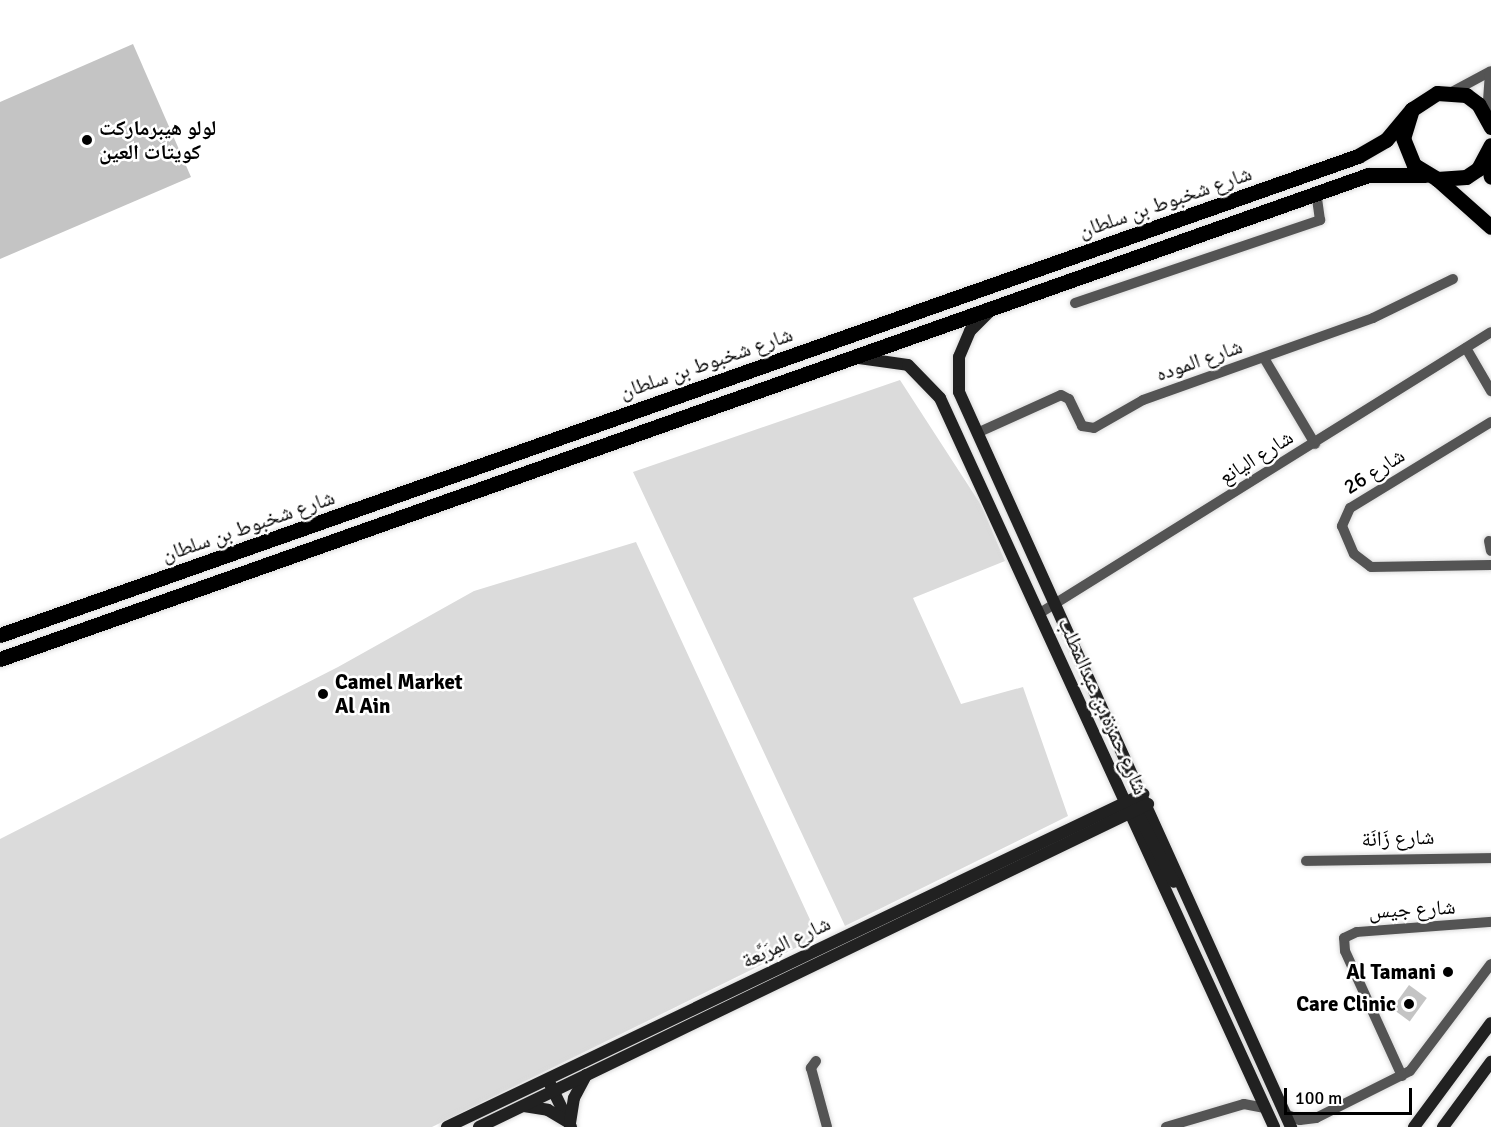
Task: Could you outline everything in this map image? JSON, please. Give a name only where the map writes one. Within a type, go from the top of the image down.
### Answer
[{"type":"main road","name":"شارع شخبوط بن سلطان","points":[[0,635],[1358,156],[1386,140],[1412,110],[1430,96],[1451,92]]},
{"type":"main road","points":[[1451,92],[1466,95],[1489,121]]},
{"type":"main road","points":[[1412,110],[1403,138],[1410,159],[1491,226]]},
{"type":"main road","name":"شارع شخبوط بن سلطان","points":[[0,659],[1316,193],[1386,171],[1431,177],[1466,177],[1489,152]]},
{"type":"main road","points":[[1489,152],[1491,177]]},
{"type":"street","points":[[1451,92],[1491,72],[1489,121]]},
{"type":"street","points":[[1075,303],[1320,220],[1316,193]]},
{"type":"street","name":"شارع الموده","points":[[977,433],[1061,395],[1071,403],[1082,426],[1090,429],[1143,400],[1373,318],[1453,279]]},
{"type":"street","name":"شارع حمزة بن عبدالمطلب","points":[[995,307],[970,331],[959,357],[959,392],[1054,605],[1274,1127]]},
{"type":"street","name":"شارع اليانع","points":[[1040,613],[1315,444],[1491,332]]},
{"type":"street","points":[[1466,348],[1491,391]]},
{"type":"street","points":[[1264,358],[1315,444]]},
{"type":"street","name":"شارع حمزة بن عبدالمطلب","points":[[849,359],[894,360],[932,385],[1040,613],[1136,804]]},
{"type":"street","name":"شارع 26","points":[[1491,422],[1350,508],[1342,526],[1354,554],[1371,567],[1491,566]]},
{"type":"street","points":[[1136,804],[1164,864],[1194,910],[1291,1127]]},
{"type":"street","name":"شارع المِرَبَّعة","points":[[480,1127],[1136,804]]},
{"type":"street","name":"شارع المِرَبَّعة","points":[[447,1127],[551,1076],[1136,804]]},
{"type":"street","name":"شارع زَانَة","points":[[1306,861],[1491,858]]},
{"type":"street","name":"شارع جيس","points":[[1402,1076],[1345,951],[1344,938],[1357,932],[1491,922]]},
{"type":"street","points":[[1285,1114],[1300,1120],[1316,1118],[1402,1076],[1418,1064],[1491,964]]},
{"type":"street","points":[[1414,1127],[1491,1023]]},
{"type":"street","points":[[816,1061],[811,1068],[827,1127]]},
{"type":"street","points":[[1443,1127],[1491,1062]]},
{"type":"street","points":[[570,1125],[574,1098],[586,1075]]},
{"type":"street","points":[[551,1076],[570,1125]]},
{"type":"street","points":[[1244,1104],[1254,1084]]},
{"type":"street","points":[[1166,1127],[1244,1104],[1265,1108]]},
{"type":"street","points":[[522,1106],[548,1110],[570,1125]]},
{"type":"street","points":[[1308,1127],[1316,1118]]},
{"type":"shaded area","points":[[900,380],[981,505],[1005,561],[913,598],[961,704],[1023,687],[1068,816],[845,926],[633,472]]},
{"type":"shaded area","points":[[636,542],[818,937],[432,1127],[0,1127],[0,839],[338,667],[474,591]]},
{"type":"building","name":"لولو هيبرماركت كويتات العين","points":[[133,44],[191,177],[0,259],[0,102]]},
{"type":"building","name":"Care Clinic","points":[[1409,985],[1427,998],[1410,1021],[1392,1008]]},
{"type":"place","name":"لولو هيبرماركت كويتات العين","points":[[87,140]]},
{"type":"place","name":"Camel Market Al Ain","points":[[323,694]]},
{"type":"place","name":"Al Tamani","points":[[1448,972]]},
{"type":"place","name":"Care Clinic","points":[[1409,1004]]}]
